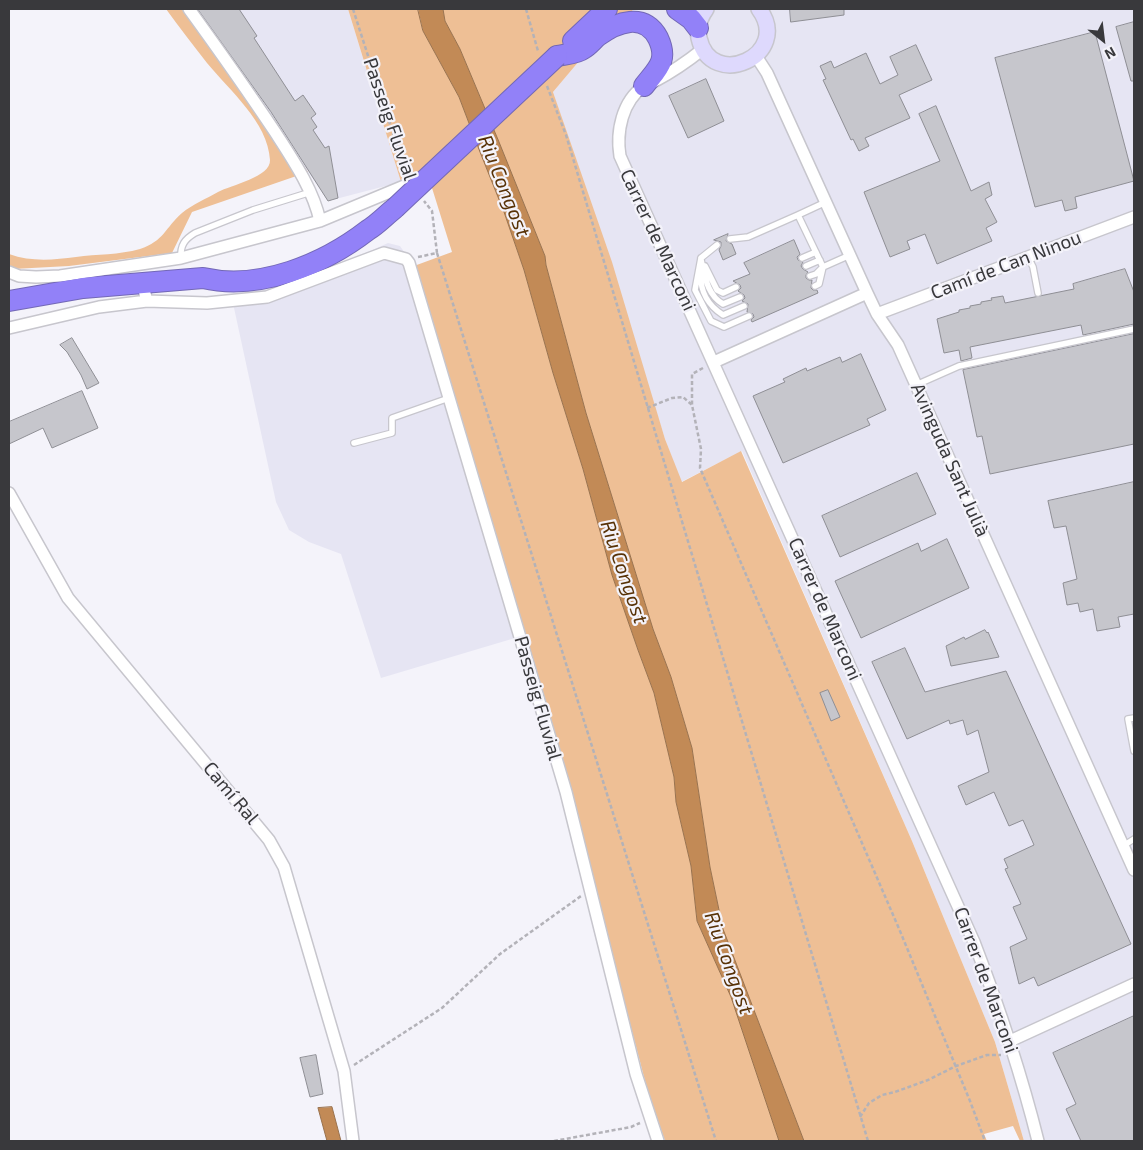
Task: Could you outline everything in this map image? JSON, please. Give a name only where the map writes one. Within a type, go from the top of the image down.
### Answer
[{"type":"highway","points":[[9,315],[30,310],[277,275],[307,265],[340,248],[368,231],[395,208],[554,53],[593,9]]},
{"type":"highway","points":[[554,53],[607,9]]},
{"type":"highway","points":[[554,53],[583,50],[598,36],[607,22],[617,15],[632,9]]},
{"type":"highway","points":[[676,9],[691,19],[698,28]]},
{"type":"highway","points":[[598,36],[625,22],[633,22],[650,27],[661,46],[662,63],[644,86]]},
{"type":"highway","points":[[9,301],[66,291],[138,282],[203,278],[218,282]]},
{"type":"highway","points":[[9,294],[45,288],[66,291]]},
{"type":"highway","points":[[9,308],[15,307],[30,310]]},
{"type":"street","points":[[188,9],[253,98],[287,151],[311,192],[320,221]]},
{"type":"street","points":[[706,9],[700,19],[698,35],[703,49],[709,56],[724,64],[741,64],[756,56],[762,48],[766,39],[767,29],[765,19],[759,9]]},
{"type":"street","points":[[644,86],[655,82],[687,62],[703,49]]},
{"type":"street","name":"Avinguda Sant Julià","points":[[756,56],[767,73],[877,314],[898,345],[1134,870]]},
{"type":"street","name":"Carrer de Marconi","points":[[644,86],[628,105],[622,118],[618,142],[625,170],[952,888],[978,950],[1010,1041],[1026,1090],[1038,1141]]},
{"type":"street","points":[[9,272],[19,276],[60,276],[181,258],[320,221],[410,184]]},
{"type":"street","name":"Camí de Can Ninou","points":[[877,314],[1134,217]]},
{"type":"street","points":[[9,328],[145,295],[207,303],[267,296],[384,252],[406,259]]},
{"type":"street","name":"Passeig Fluvial","points":[[406,259],[410,263],[566,792],[633,1065],[658,1141]]},
{"type":"street","points":[[714,362],[867,293]]},
{"type":"street","name":"Camí Ral","points":[[9,493],[68,598],[269,840],[284,867],[344,1071],[353,1141]]},
{"type":"street","points":[[1010,1041],[1134,984]]},
{"type":"lane","points":[[181,258],[180,250],[182,244],[195,233],[253,210],[311,192]]},
{"type":"lane","points":[[730,239],[748,237],[826,202]]},
{"type":"lane","points":[[798,215],[823,267],[819,284],[815,286]]},
{"type":"lane","points":[[717,245],[701,258],[695,290],[711,321],[724,327],[749,316]]},
{"type":"lane","points":[[802,258],[816,252]]},
{"type":"lane","points":[[810,276],[816,274],[823,267],[850,255]]},
{"type":"lane","points":[[1028,257],[1033,267],[1038,293]]},
{"type":"lane","points":[[701,258],[717,290],[723,293],[736,287]]},
{"type":"lane","points":[[701,258],[707,284],[715,300],[722,304],[740,297]]},
{"type":"lane","points":[[701,258],[700,286],[712,308],[723,315],[744,306]]},
{"type":"lane","points":[[806,266],[820,260]]},
{"type":"lane","points":[[916,385],[959,366],[1134,329]]},
{"type":"lane","points":[[354,443],[392,433],[392,418],[450,398]]},
{"type":"lane","points":[[1134,718],[1128,719],[1134,751]]},
{"type":"lane","points":[[1123,846],[1134,839]]},
{"type":"path","name":"Passeig Fluvial","points":[[353,9],[410,184],[432,211],[437,253],[716,1141]]},
{"type":"path","points":[[526,9],[554,53]]},
{"type":"path","points":[[546,82],[566,135],[868,1141]]},
{"type":"path","points":[[406,259],[437,253]]},
{"type":"path","points":[[714,362],[692,374],[692,405],[700,449],[700,468],[900,931],[985,1141]]},
{"type":"path","points":[[647,408],[672,398],[683,397],[692,405]]},
{"type":"path","points":[[344,1071],[442,1008],[500,954],[571,905],[577,898],[590,891]]},
{"type":"path","points":[[860,1117],[869,1103],[882,1094],[895,1092],[928,1080],[956,1066],[987,1055],[1015,1057]]},
{"type":"path","points":[[554,1141],[631,1127],[650,1116]]},
{"type":"shaded area","points":[[166,9],[197,9],[308,172],[192,212],[172,253],[69,266],[13,269],[9,267],[9,254],[17,257],[50,259],[132,251],[148,246],[159,238],[182,213],[191,207],[218,192],[257,176],[269,166],[268,146],[255,120],[207,63]]},
{"type":"shaded area","points":[[197,9],[348,9],[401,182],[328,201]]},
{"type":"shaded area","points":[[348,9],[418,9],[423,31],[459,97],[504,212],[524,270],[583,469],[612,575],[654,693],[674,777],[676,802],[691,866],[697,921],[731,997],[779,1141],[665,1141],[648,1092],[611,952],[414,266],[452,252],[427,172],[401,182]]},
{"type":"shaded area","points":[[443,9],[634,9],[580,60],[553,92],[612,262],[665,439],[682,482],[741,451],[912,841],[995,1042],[1024,1141],[1020,1141],[1013,1126],[984,1134],[987,1141],[804,1141],[723,929],[710,867],[692,748],[586,413],[545,256],[460,49],[445,21]]},
{"type":"shaded area","points":[[634,9],[1134,9],[1134,1141],[1024,1141],[995,1042],[912,841],[742,451],[681,482],[665,439],[553,92],[580,60]]},
{"type":"shaded area","points":[[388,243],[400,246],[414,266],[525,635],[381,678],[341,554],[309,542],[289,530],[276,502],[231,294],[275,288],[330,269]]},
{"type":"water","name":"Riu Congost","points":[[418,9],[443,9],[445,21],[460,49],[545,256],[586,413],[692,748],[710,867],[723,929],[804,1141],[779,1141],[731,997],[697,921],[691,866],[676,802],[674,777],[654,693],[612,575],[583,469],[524,270],[504,212],[459,97],[423,31]]},
{"type":"water","points":[[332,1107],[341,1141],[327,1141],[318,1108]]},
{"type":"building","points":[[198,9],[239,9],[257,36],[254,38],[295,101],[303,95],[316,114],[311,118],[317,127],[313,130],[325,148],[329,146],[338,198],[328,201],[271,112]]},
{"type":"building","points":[[790,9],[844,9],[844,15],[791,22]]},
{"type":"building","points":[[1134,22],[1134,81],[1131,81],[1116,27]]},
{"type":"building","points":[[1095,32],[1134,181],[1075,197],[1077,208],[1065,211],[1062,200],[1035,207],[995,58]]},
{"type":"building","points":[[916,45],[932,80],[899,95],[910,118],[865,138],[869,146],[859,151],[853,139],[851,140],[823,80],[826,79],[820,66],[831,61],[834,68],[866,53],[880,84],[898,75],[890,57]]},
{"type":"building","points":[[706,79],[724,121],[688,138],[669,96]]},
{"type":"building","points":[[936,106],[971,191],[989,182],[992,195],[985,199],[997,222],[986,228],[992,241],[937,264],[925,234],[907,241],[910,249],[890,257],[864,192],[940,161],[919,114]]},
{"type":"building","points":[[728,234],[726,241],[732,244],[736,254],[723,260],[719,250],[721,242],[714,240]]},
{"type":"building","points":[[794,240],[800,254],[797,257],[798,260],[803,262],[801,266],[808,272],[806,278],[812,280],[811,288],[817,290],[818,293],[752,322],[753,314],[747,312],[748,304],[742,301],[745,298],[744,295],[738,291],[741,288],[740,285],[733,281],[750,274],[744,263]]},
{"type":"building","points":[[1125,269],[1134,292],[1134,324],[1083,335],[1081,325],[970,347],[972,358],[961,361],[959,350],[944,353],[937,319],[959,312],[959,310],[970,308],[970,306],[981,304],[981,302],[992,300],[991,298],[1003,296],[1005,303],[1074,289],[1073,284]]},
{"type":"building","points":[[1134,334],[1134,444],[990,474],[982,436],[977,437],[963,370]]},
{"type":"building","points":[[72,338],[99,383],[87,389],[67,352],[60,345]]},
{"type":"building","points":[[861,354],[886,410],[867,419],[870,425],[783,463],[753,396],[785,382],[783,379],[806,368],[807,371],[840,357],[842,362]]},
{"type":"building","points":[[82,391],[98,428],[52,448],[43,428],[9,444],[9,422]]},
{"type":"building","points":[[917,473],[936,514],[840,557],[822,516]]},
{"type":"building","points":[[1134,482],[1134,614],[1118,617],[1120,627],[1097,631],[1093,609],[1080,612],[1078,603],[1067,605],[1063,583],[1077,579],[1066,526],[1054,528],[1048,501]]},
{"type":"building","points":[[947,539],[969,588],[861,638],[835,581],[918,543],[921,551]]},
{"type":"building","points":[[985,630],[988,632],[999,657],[951,666],[946,646]]},
{"type":"building","points":[[905,648],[925,692],[1006,671],[1131,944],[1038,986],[1034,977],[1019,984],[1010,947],[1027,939],[1013,907],[1021,904],[1005,869],[1008,868],[1004,859],[1034,845],[1023,820],[1009,826],[994,792],[966,805],[958,786],[989,772],[978,730],[967,735],[963,720],[950,724],[949,720],[907,739],[872,662]]},
{"type":"building","points":[[828,690],[840,717],[831,721],[820,693]]},
{"type":"building","points":[[1134,1016],[1134,1141],[1081,1141],[1066,1109],[1076,1104],[1053,1053]]},
{"type":"building","points":[[316,1055],[323,1094],[310,1097],[300,1058]]}]
